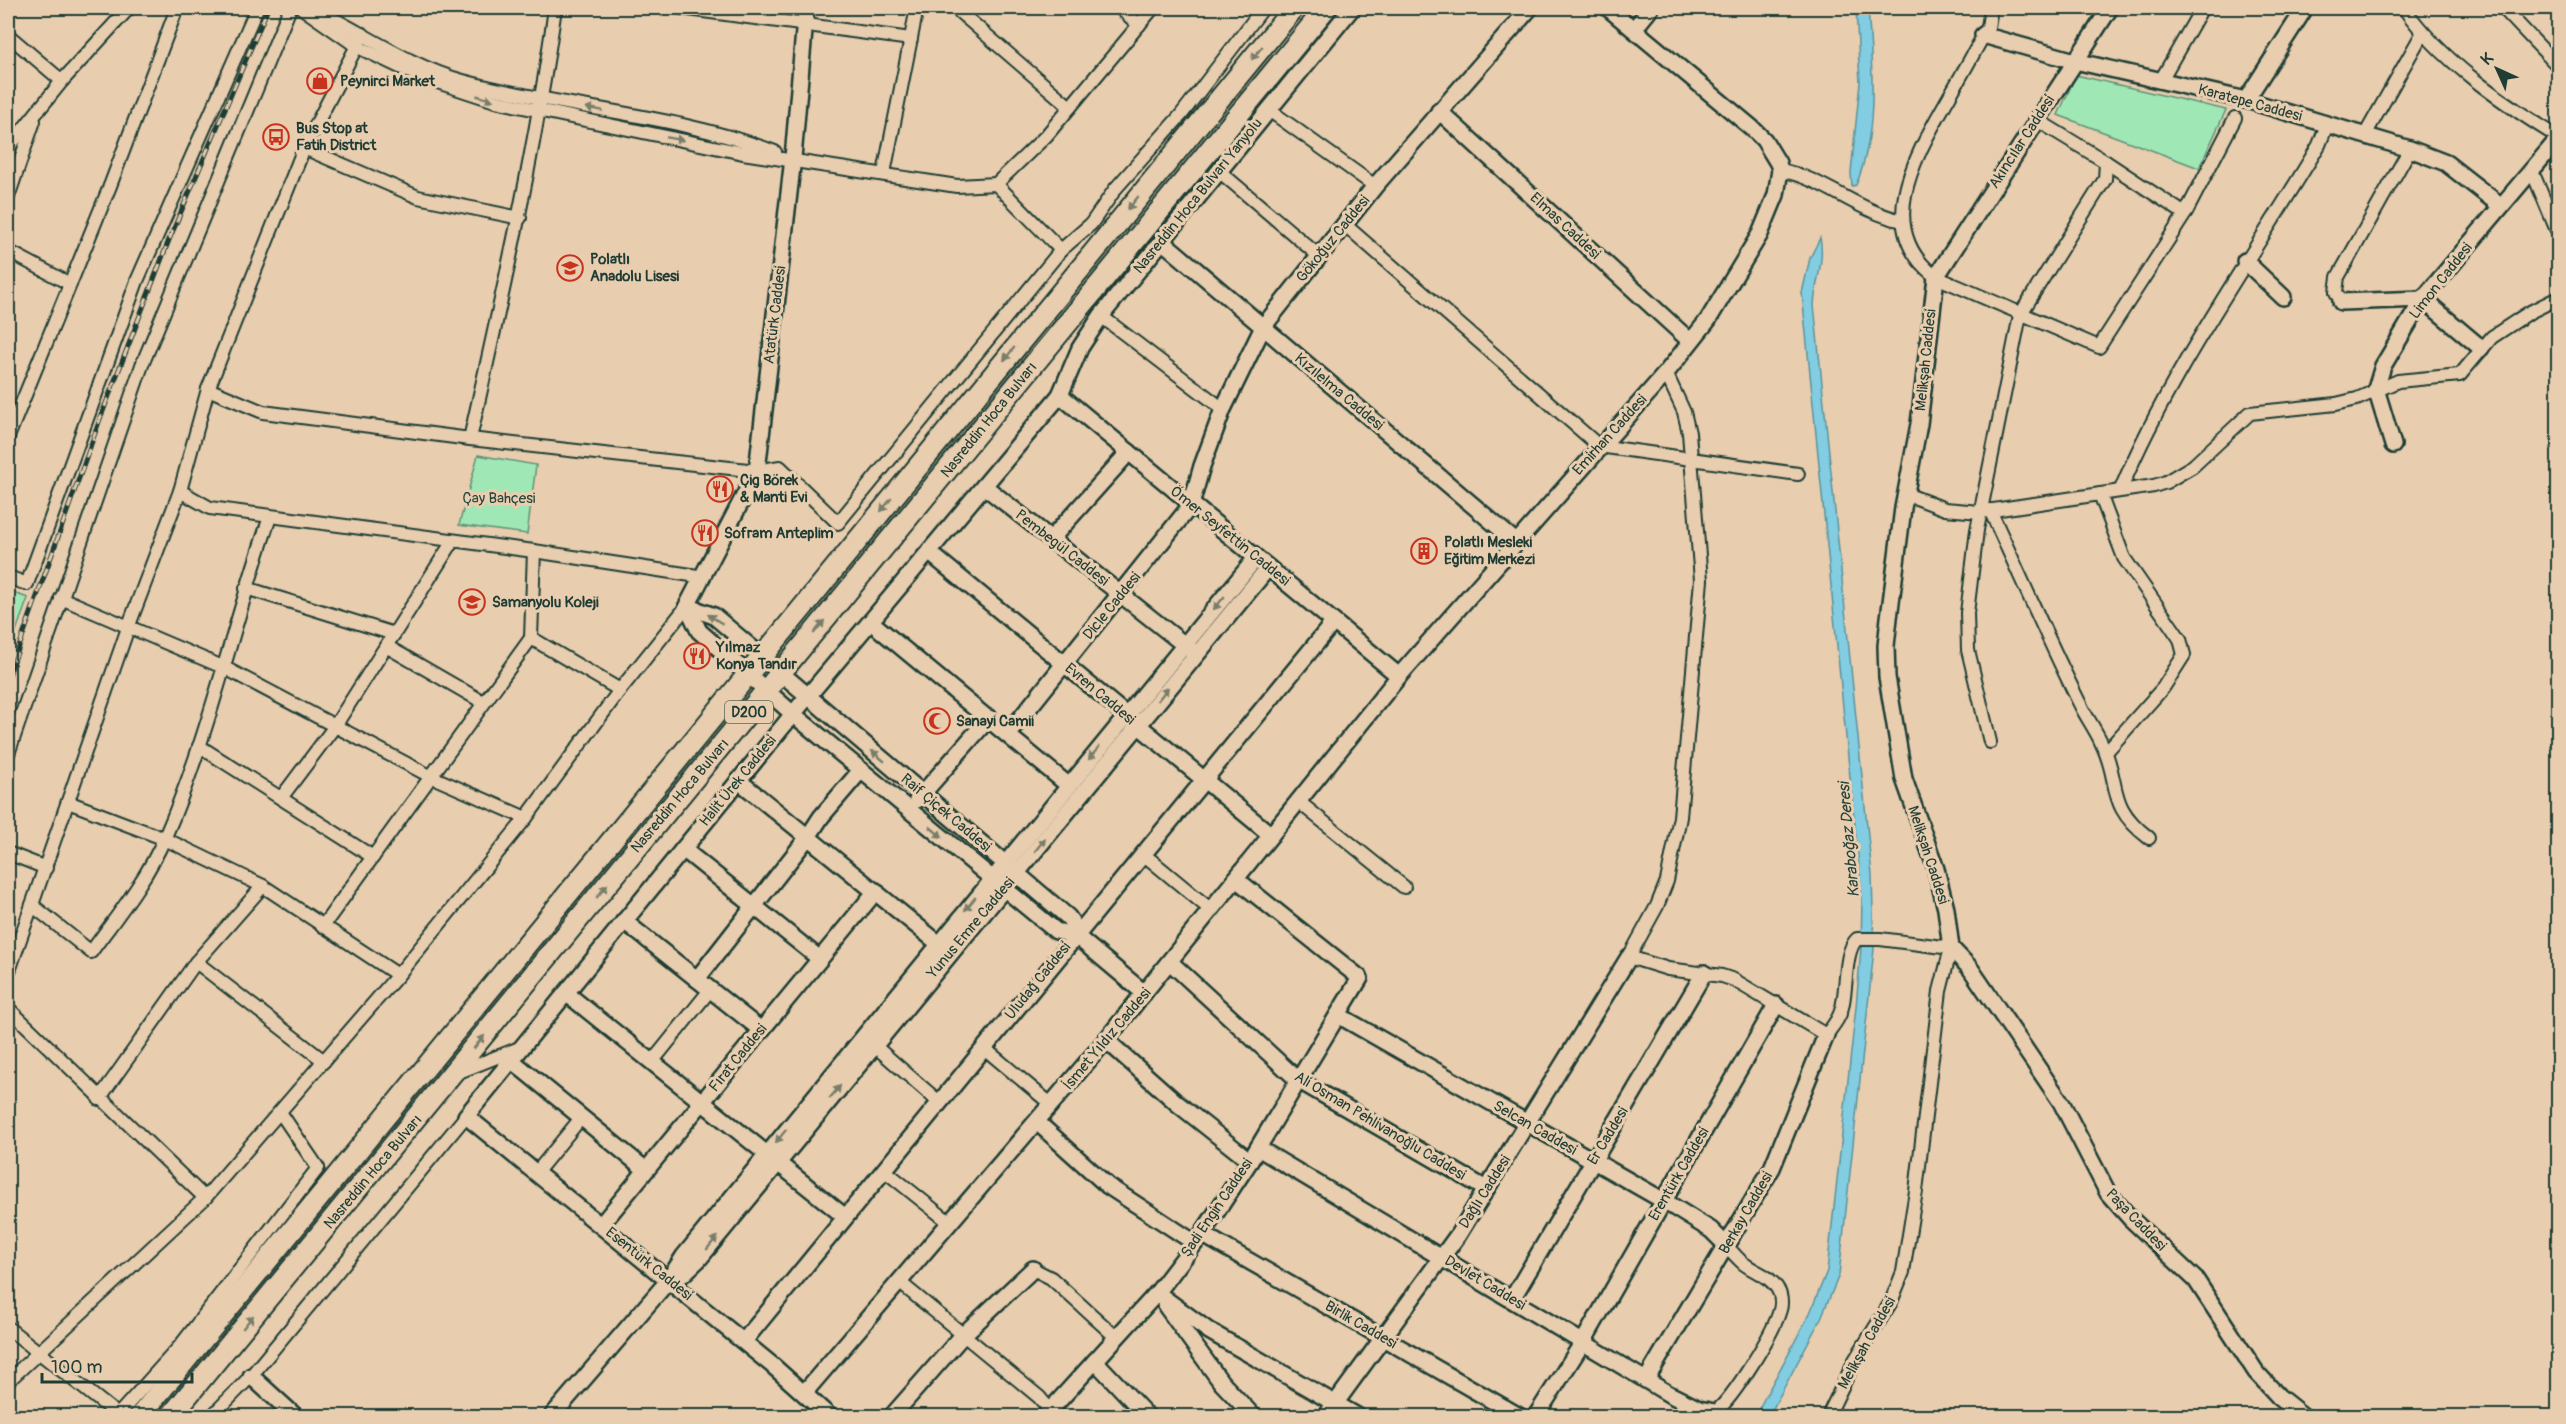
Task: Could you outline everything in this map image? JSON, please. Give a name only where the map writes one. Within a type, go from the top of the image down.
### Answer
[{"type":"highway","name":"Nasreddin Hoca Bulvarı","points":[[140,1416],[1294,8]]},
{"type":"highway","name":"Nasreddin Hoca Bulvarı","points":[[171,1416],[1326,8]]},
{"type":"street","points":[[8,437],[110,186],[177,8]]},
{"type":"street","points":[[8,577],[27,584],[137,281],[256,8]]},
{"type":"street","points":[[8,754],[142,365],[290,8]]},
{"type":"street","points":[[302,8],[358,47],[418,76],[495,101],[541,104],[736,137],[793,158],[957,186],[996,183],[1046,136],[1153,8]]},
{"type":"street","points":[[312,8],[363,34],[398,56],[461,81],[541,104]]},
{"type":"street","points":[[470,439],[519,218],[541,104],[555,8]]},
{"type":"street","points":[[681,8],[805,15],[911,39]]},
{"type":"street","points":[[884,173],[917,8]]},
{"type":"street","points":[[955,8],[1070,107]]},
{"type":"street","points":[[1120,8],[1139,25]]},
{"type":"street","points":[[208,389],[263,412],[470,439],[757,471],[780,467],[838,523],[1061,250],[1091,224],[1116,188],[1180,115],[1263,8]]},
{"type":"street","name":"Nasreddin Hoca Bulvarı Yanyolu","points":[[1060,395],[1080,348],[1101,316],[1352,8]]},
{"type":"street","name":"Gökoğuz Caddesi","points":[[1191,505],[1202,466],[1223,409],[1263,327],[1375,186],[1530,8]]},
{"type":"street","points":[[1608,8],[1758,134],[1773,152],[1780,170],[1809,177],[1865,210],[1903,221]]},
{"type":"street","points":[[1634,29],[1651,8]]},
{"type":"street","points":[[1991,8],[1991,20],[1911,168],[1905,195],[1903,221],[1912,250],[1927,270],[1936,277],[2020,315],[2099,347],[2185,214],[2235,118]]},
{"type":"street","name":"Akıncılar Caddesi","points":[[1936,277],[2110,8]]},
{"type":"street","points":[[2161,80],[2202,8]]},
{"type":"street","points":[[2246,100],[2305,8]]},
{"type":"street","points":[[2404,8],[2422,34],[2500,98],[2559,138]]},
{"type":"street","points":[[2503,8],[2559,66]]},
{"type":"street","points":[[8,147],[125,9]]},
{"type":"street","name":"Atatürk Caddesi","points":[[687,606],[757,471],[793,158],[805,15]]},
{"type":"street","points":[[8,974],[129,625],[180,492],[208,389],[304,148],[363,34]]},
{"type":"street","points":[[2365,135],[2422,34]]},
{"type":"street","points":[[8,35],[62,81]]},
{"type":"street","name":"Karatepe Caddesi","points":[[1983,35],[2074,61],[2246,100],[2410,149],[2446,163],[2501,206]]},
{"type":"street","points":[[1269,110],[1375,186]]},
{"type":"street","name":"Elmas Caddesi","points":[[1439,111],[1690,341]]},
{"type":"street","points":[[8,197],[37,112]]},
{"type":"street","points":[[2037,120],[2185,214]]},
{"type":"street","points":[[2121,489],[2141,444],[2245,261],[2303,171],[2327,125]]},
{"type":"street","name":"Limon Caddesi","points":[[2376,389],[2383,366],[2423,299],[2559,138]]},
{"type":"street","points":[[304,148],[418,197],[519,218]]},
{"type":"street","points":[[2410,149],[2338,277],[2336,292],[2341,302],[2423,299],[2481,348]]},
{"type":"street","points":[[1990,742],[1966,636],[1985,511],[2020,315],[2105,179],[2106,162]]},
{"type":"street","name":"Emirhan Caddesi","points":[[1399,676],[1599,446],[1666,373],[1719,304],[1760,234],[1776,195],[1780,170]]},
{"type":"street","points":[[1219,171],[1319,256]]},
{"type":"street","points":[[2532,171],[2559,233]]},
{"type":"street","points":[[996,183],[1061,250]]},
{"type":"street","points":[[1344,224],[1599,446],[1691,461],[1798,474]]},
{"type":"street","name":"Kızılelma Caddesi","points":[[1162,241],[1516,542]]},
{"type":"street","points":[[8,251],[70,284]]},
{"type":"street","points":[[2245,261],[2283,297]]},
{"type":"street","name":"Melikşah Caddesi","points":[[1828,1416],[1855,1360],[1891,1302],[1903,1272],[1916,1191],[1940,991],[1951,948],[1948,919],[1936,869],[1904,779],[1887,677],[1886,646],[1906,494],[1919,424],[1936,277]]},
{"type":"street","points":[[1906,494],[1945,509],[1985,511],[2121,489],[2154,486],[2178,476],[2205,456],[2250,413],[2336,404],[2357,399],[2398,381],[2460,375],[2481,348],[2512,322],[2559,298]]},
{"type":"street","points":[[1101,316],[1223,409]]},
{"type":"street","points":[[1666,373],[1684,412],[1691,461],[1701,580],[1675,849],[1657,906],[1629,957],[1668,969],[1704,973],[1734,980],[1826,1035],[1840,1014],[1851,945],[1857,939],[1880,939],[1951,948]]},
{"type":"street","points":[[2376,389],[2393,445]]},
{"type":"street","name":"Ömer Seyfettin Caddesi","points":[[1060,395],[1399,676]]},
{"type":"street","name":"Halit Ürek Caddesi","points":[[466,1116],[793,714],[1060,395]]},
{"type":"street","points":[[1051,539],[1129,452]]},
{"type":"street","name":"Pembegül Caddesi","points":[[984,486],[1190,649]]},
{"type":"street","points":[[180,492],[210,508],[534,551],[704,577]]},
{"type":"street","points":[[2100,494],[2124,558],[2180,639],[2184,655],[2163,688],[2106,752]]},
{"type":"street","name":"Dicle Caddesi","points":[[1008,734],[1191,505]]},
{"type":"street","points":[[1985,511],[2106,752],[2112,782],[2121,809],[2128,820],[2149,838]]},
{"type":"street","points":[[32,905],[91,952],[135,891],[165,839],[199,746],[225,668],[246,588],[270,517]]},
{"type":"street","points":[[281,798],[334,726],[453,541]]},
{"type":"street","points":[[323,926],[531,638],[534,551]]},
{"type":"street","name":"Evren Caddesi","points":[[930,553],[1271,836]]},
{"type":"street","name":"Yunus Emre Caddesi","points":[[552,1416],[668,1281],[684,1256],[772,1158],[868,1041],[1004,888],[1132,720],[1190,649],[1256,558]]},
{"type":"street","name":"Yunus Emre Caddesi","points":[[1190,649],[1268,568]]},
{"type":"street","points":[[246,588],[394,634]]},
{"type":"street","points":[[61,598],[129,625],[225,668],[430,776],[526,818]]},
{"type":"street","points":[[8,1381],[205,1198],[398,975],[526,818],[620,690],[687,606]]},
{"type":"street","name":"Raif Çiçek Caddesi","points":[[687,606],[714,616],[1068,916],[1073,924],[1075,935]]},
{"type":"street","name":"Raif Çiçek Caddesi","points":[[687,606],[699,631],[793,714],[1056,931],[1075,935],[1144,993]]},
{"type":"street","points":[[871,622],[1068,785]]},
{"type":"street","name":"Uludağ Caddesi","points":[[744,1341],[938,1101],[1333,623]]},
{"type":"street","points":[[531,638],[620,690]]},
{"type":"street","points":[[386,646],[483,702]]},
{"type":"street","name":"İsmet Yıldız Caddesi","points":[[804,1393],[1106,1040],[1399,676]]},
{"type":"street","points":[[909,809],[989,718]]},
{"type":"street","name":"Yunus Emre Caddesi","points":[[868,1041],[938,943],[1004,862],[1068,785],[1132,720]]},
{"type":"street","points":[[199,746],[373,857]]},
{"type":"street","points":[[697,979],[808,837],[821,817],[861,770]]},
{"type":"street","points":[[739,781],[938,943]]},
{"type":"street","points":[[68,801],[165,839],[263,886],[398,975]]},
{"type":"street","points":[[1299,802],[1404,887]]},
{"type":"street","points":[[683,849],[820,959]]},
{"type":"street","points":[[8,853],[46,867]]},
{"type":"street","points":[[1142,854],[1211,910]]},
{"type":"street","name":"Şadi Engin Caddesi","points":[[1050,1414],[1157,1293],[1199,1238],[1254,1155],[1360,978],[1236,879]]},
{"type":"street","points":[[99,1099],[195,962],[263,886]]},
{"type":"street","name":"Fırat Caddesi","points":[[601,1225],[876,891]]},
{"type":"street","points":[[624,921],[761,1030]]},
{"type":"street","name":"Paşa Caddesi","points":[[1951,948],[1970,968],[2061,1102],[2108,1193],[2131,1219],[2196,1280],[2256,1372],[2278,1397],[2303,1416]]},
{"type":"street","name":"Dağlı Caddesi","points":[[1326,1416],[1443,1257],[1629,957]]},
{"type":"street","points":[[195,962],[324,1061]]},
{"type":"street","name":"Ali Osman Pehlivanoğlu Caddesi","points":[[1170,962],[1298,1080],[1486,1189]]},
{"type":"street","name":"Er Caddesi","points":[[1512,1299],[1704,973]]},
{"type":"street","points":[[652,1062],[711,990]]},
{"type":"street","points":[[566,993],[844,1216]]},
{"type":"street","name":"Erentürk Caddesi","points":[[1536,1416],[1583,1342],[1776,1005]]},
{"type":"street","points":[[8,1008],[99,1099],[205,1198]]},
{"type":"street","name":"Selcan Caddesi","points":[[1338,1015],[1664,1201],[1711,1230],[1727,1246]]},
{"type":"street","name":"Berkay Caddesi","points":[[1646,1380],[1727,1246],[1779,1154],[1826,1035]]},
{"type":"street","name":"Devlet Caddesi","points":[[1106,1040],[1194,1118],[1254,1155],[1443,1257],[1689,1405],[1715,1412]]},
{"type":"street","points":[[868,1041],[938,1101]]},
{"type":"street","points":[[453,1074],[522,1047]]},
{"type":"street","points":[[984,1048],[1052,1105]]},
{"type":"street","points":[[511,1060],[646,1170]]},
{"type":"street","points":[[8,1328],[117,1416],[181,1345],[318,1168],[280,1112]]},
{"type":"street","points":[[212,1416],[251,1376],[466,1116]]},
{"type":"street","name":"Esentürk Caddesi","points":[[466,1116],[744,1341],[829,1416]]},
{"type":"street","points":[[536,1173],[581,1118]]},
{"type":"street","name":"Birlik Caddesi","points":[[1037,1122],[1108,1186],[1519,1416]]},
{"type":"street","points":[[884,1170],[949,1222]]},
{"type":"street","points":[[1715,1412],[1729,1398],[1752,1362],[1774,1324],[1781,1302],[1776,1287],[1768,1279],[1744,1264],[1727,1246]]},
{"type":"street","points":[[892,1416],[963,1335],[1033,1269],[1051,1278],[1117,1338]]},
{"type":"street","points":[[898,1281],[1039,1397],[1050,1414]]},
{"type":"street","points":[[1157,1293],[1209,1330],[1357,1416]]},
{"type":"street","points":[[1157,1293],[1221,1382],[1253,1416]]},
{"type":"street","points":[[1095,1361],[1148,1416]]},
{"type":"street","points":[[251,1376],[295,1416]]},
{"type":"green space","points":[[2076,75],[2226,110],[2199,168],[2058,115]]},
{"type":"green space","name":"Çay Bahçesi","points":[[478,455],[536,465],[527,534],[459,525]]},
{"type":"green space","points":[[8,591],[28,598],[8,653]]},
{"type":"water","points":[[1856,8],[1868,8],[1872,98],[1868,143],[1856,185],[1852,186],[1851,173],[1860,82]]},
{"type":"water","points":[[1820,238],[1821,263],[1814,305],[1872,875],[1874,949],[1839,1275],[1821,1318],[1769,1416],[1755,1416],[1810,1313],[1827,1271],[1861,948],[1862,898],[1802,293],[1810,258]]},
{"type":"railway","points":[[8,678],[100,419],[169,240],[268,8]]},
{"type":"place","name":"Peynirci Market","points":[[320,81]]},
{"type":"place","name":"Bus Stop at Fatih District","points":[[276,137]]},
{"type":"place","name":"Polatlı Anadolu Lisesi","points":[[570,268]]},
{"type":"place","name":"Çig Börek & Manti Evi","points":[[720,489]]},
{"type":"place","name":"Sofram Anteplim","points":[[705,533]]},
{"type":"place","name":"Polatlı Mesleki Eğitim Merkezi","points":[[1424,551]]},
{"type":"place","name":"Samanyolu Koleji","points":[[472,602]]},
{"type":"place","name":"Yılmaz Konya Tandır","points":[[697,656]]},
{"type":"place","name":"Sanayi Camii","points":[[937,721]]},
{"type":"water label","name":"Karaboğaz Deresi","points":[[1849,840]]}]
